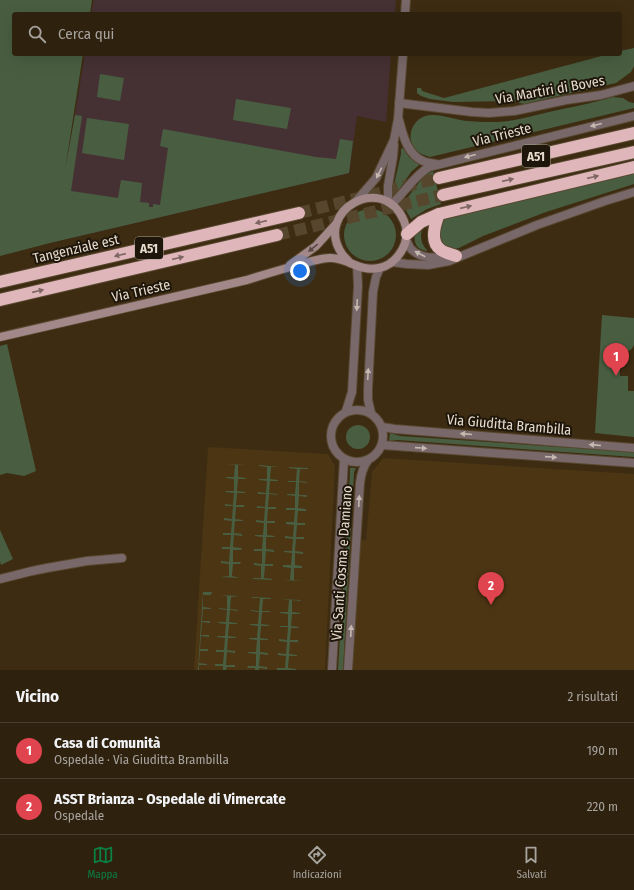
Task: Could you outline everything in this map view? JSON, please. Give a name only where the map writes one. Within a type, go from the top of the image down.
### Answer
[{"type":"highway","name":"A51","points":[[439,178],[634,133]]},
{"type":"highway","name":"A51","points":[[443,195],[634,152]]},
{"type":"highway","points":[[406,237],[421,222],[439,214],[634,167]]},
{"type":"highway","name":"Tangenziale est","points":[[0,282],[298,213]]},
{"type":"highway","points":[[439,214],[434,233],[434,242],[442,251],[462,255]]},
{"type":"highway","name":"A51","points":[[0,300],[277,235]]},
{"type":"street","points":[[405,12],[406,0]]},
{"type":"street","points":[[390,203],[388,186],[398,119],[403,56]]},
{"type":"street","name":"Via Martiri di Boves","points":[[399,103],[489,113],[514,111],[566,100],[601,95],[634,86]]},
{"type":"street","name":"Via Trieste","points":[[390,203],[405,191],[422,171],[436,164],[634,116]]},
{"type":"street","points":[[398,119],[405,141],[412,154],[424,162],[436,164]]},
{"type":"street","points":[[357,200],[376,178],[394,140]]},
{"type":"street","points":[[392,262],[428,265],[449,261],[537,225],[634,192]]},
{"type":"street","points":[[357,200],[378,198],[390,203],[396,208],[402,215],[406,224],[406,237],[411,249],[418,254],[425,257],[436,258],[462,255]]},
{"type":"street","name":"Via Trieste","points":[[286,268],[316,246],[336,224],[341,214],[348,206],[357,200]]},
{"type":"street","points":[[336,224],[335,234],[337,246],[342,255],[354,264],[358,286],[352,392],[346,411]]},
{"type":"street","name":"Via Trieste","points":[[0,337],[247,280],[320,259],[341,259],[364,269],[380,268],[392,262],[399,256],[406,237]]},
{"type":"street","points":[[371,413],[368,400],[368,389],[373,292],[376,277],[380,268]]},
{"type":"street","points":[[368,460],[352,462],[344,459],[333,447],[331,430],[339,416],[346,411],[354,409],[371,413],[378,419],[382,427],[384,436],[382,445]]},
{"type":"street","name":"Via Giuditta Brambilla","points":[[382,427],[634,448]]},
{"type":"street","name":"Via Santi Cosma e Damiano","points":[[348,670],[360,483],[362,470],[368,460],[379,451],[382,445]]},
{"type":"street","name":"Via Giuditta Brambilla","points":[[382,445],[634,463]]},
{"type":"street","name":"Via Santi Cosma e Damiano","points":[[332,670],[344,459]]},
{"type":"street","points":[[0,579],[32,571],[87,561],[122,558]]},
{"type":"shaded area","points":[[94,0],[396,0],[395,12],[91,12]]},
{"type":"shaded area","points":[[85,56],[391,56],[386,122],[357,116],[349,173],[54,242]]},
{"type":"shaded area","points":[[208,447],[328,454],[335,466],[325,670],[194,670]]},
{"type":"shaded area","points":[[383,458],[634,474],[634,670],[343,670],[351,539],[366,540],[372,472]]},
{"type":"green space","points":[[0,0],[92,0],[90,12],[12,12],[12,56],[83,56],[65,170],[75,115],[82,116],[71,191],[118,198],[121,180],[142,183],[140,202],[149,203],[149,207],[153,207],[153,204],[160,205],[168,148],[160,146],[163,129],[316,157],[336,159],[340,139],[353,141],[349,173],[0,256]]},
{"type":"green space","points":[[634,48],[634,66],[631,72],[616,83],[524,104],[512,101],[453,102],[430,99],[417,93],[417,88],[421,88],[422,91],[444,98],[602,56],[622,56],[622,51]]},
{"type":"green space","points":[[100,74],[124,78],[120,101],[97,97]]},
{"type":"green space","points":[[612,97],[623,98],[634,103],[634,108],[430,157],[418,152],[413,147],[411,142],[411,131],[413,126],[420,118],[425,116],[435,115],[471,121],[505,121],[588,104]]},
{"type":"green space","points":[[236,99],[291,108],[287,129],[233,120]]},
{"type":"green space","points":[[87,118],[129,124],[124,160],[82,153]]},
{"type":"green space","points":[[403,148],[409,157],[419,165],[411,172],[398,191],[393,193],[401,149]]},
{"type":"green space","points":[[433,171],[441,204],[427,209],[411,219],[400,203],[408,197],[424,176]]},
{"type":"green space","points":[[634,172],[634,184],[546,212],[483,236],[459,248],[448,248],[439,242],[442,220],[448,217]]},
{"type":"green space","points":[[370,209],[384,213],[392,221],[396,235],[392,249],[384,257],[370,261],[356,257],[348,249],[344,235],[348,221],[356,213]]},
{"type":"green space","points":[[422,229],[421,235],[423,245],[427,251],[418,248],[415,243],[415,234]]},
{"type":"green space","points":[[602,315],[634,318],[634,345],[630,350],[619,353],[620,376],[628,376],[628,391],[634,391],[634,437],[595,433]]},
{"type":"green space","points":[[7,344],[36,471],[24,476],[7,473],[0,475],[0,346]]},
{"type":"green space","points":[[358,425],[367,428],[370,437],[367,446],[358,449],[349,446],[346,437],[349,428]]},
{"type":"green space","points":[[390,433],[400,436],[634,452],[634,457],[398,440],[389,441]]},
{"type":"green space","points":[[227,464],[246,465],[238,465],[238,477],[246,479],[238,479],[237,491],[245,493],[237,493],[236,505],[244,505],[244,507],[236,507],[235,519],[243,521],[235,521],[234,533],[242,534],[242,536],[234,535],[233,547],[242,548],[241,550],[233,550],[233,562],[241,562],[240,564],[233,564],[232,576],[240,578],[220,577],[229,576],[229,564],[221,563],[221,561],[229,562],[230,549],[222,549],[222,547],[230,547],[231,535],[223,535],[223,533],[231,533],[232,521],[224,520],[224,518],[232,519],[233,506],[225,506],[225,504],[233,505],[234,493],[225,492],[234,491],[234,479],[226,477],[234,477],[235,465]]},
{"type":"green space","points":[[259,465],[279,467],[271,467],[270,479],[278,481],[270,481],[269,493],[277,495],[269,494],[268,507],[276,507],[276,509],[268,509],[267,521],[275,521],[275,523],[267,523],[267,535],[275,536],[266,537],[266,549],[274,550],[274,552],[266,551],[265,564],[273,564],[273,566],[265,566],[264,578],[272,580],[253,579],[261,578],[261,566],[254,565],[254,563],[262,564],[262,551],[254,551],[254,549],[262,549],[263,537],[255,535],[263,535],[264,523],[256,522],[256,520],[264,521],[265,508],[257,508],[257,506],[265,507],[266,494],[258,494],[258,492],[266,493],[267,481],[259,480],[267,479],[267,467]]},
{"type":"green space","points":[[289,467],[308,468],[300,469],[299,481],[307,482],[299,482],[299,495],[307,495],[307,497],[299,496],[298,508],[306,509],[306,511],[298,511],[297,523],[305,523],[305,525],[297,525],[296,537],[304,537],[304,539],[296,539],[295,551],[303,552],[303,554],[295,553],[295,565],[302,566],[302,568],[294,568],[294,580],[302,581],[282,580],[290,580],[291,568],[283,567],[283,565],[291,565],[292,553],[284,551],[292,551],[293,539],[285,538],[285,536],[293,537],[294,525],[286,524],[286,522],[294,522],[295,510],[286,510],[286,508],[295,508],[295,496],[287,494],[295,494],[296,482],[288,481],[296,481],[297,469]]},
{"type":"green space","points":[[350,468],[356,468],[354,472],[343,670],[338,670],[350,473]]},
{"type":"green space","points":[[0,530],[13,559],[1,565],[0,561]]},
{"type":"green space","points":[[203,592],[212,592],[211,595],[203,595],[203,607],[211,609],[203,609],[202,621],[210,621],[210,623],[202,622],[201,635],[209,635],[209,637],[201,636],[200,649],[208,649],[208,651],[200,651],[199,663],[207,665],[199,665],[198,670]]},
{"type":"green space","points":[[219,595],[239,596],[231,597],[230,609],[238,611],[230,610],[229,622],[237,624],[229,624],[228,636],[236,638],[228,638],[227,650],[235,651],[235,653],[227,652],[226,665],[235,665],[235,667],[227,667],[226,670],[223,670],[223,666],[215,666],[215,664],[223,664],[224,652],[216,652],[216,650],[224,650],[225,638],[217,636],[225,636],[226,624],[218,622],[226,622],[227,610],[219,608],[227,609],[227,596]]},
{"type":"green space","points":[[252,597],[271,598],[263,599],[262,611],[270,612],[262,612],[261,624],[269,626],[261,626],[260,638],[268,639],[260,640],[260,652],[268,653],[268,655],[260,654],[259,666],[267,667],[267,669],[259,668],[259,670],[255,670],[255,668],[247,668],[248,666],[256,666],[256,654],[248,652],[256,652],[257,640],[249,638],[257,638],[258,626],[250,624],[258,624],[259,612],[251,610],[259,611],[260,598]]},
{"type":"green space","points":[[281,599],[301,600],[292,600],[292,612],[300,614],[292,614],[291,626],[299,628],[291,628],[290,640],[298,640],[298,642],[290,642],[289,654],[297,656],[289,656],[288,668],[296,670],[277,670],[277,668],[285,668],[286,656],[278,655],[278,653],[286,654],[287,642],[279,641],[279,639],[287,640],[288,627],[280,627],[288,626],[288,614],[280,612],[288,612],[289,600]]},
{"type":"tunnel","points":[[299,213],[439,178]]},
{"type":"tunnel","points":[[277,235],[443,195]]},
{"type":"place","name":"Casa di Comunità","points":[[616,376]]},
{"type":"place","name":"ASST Brianza - Ospedale di Vimercate","points":[[491,605]]}]
